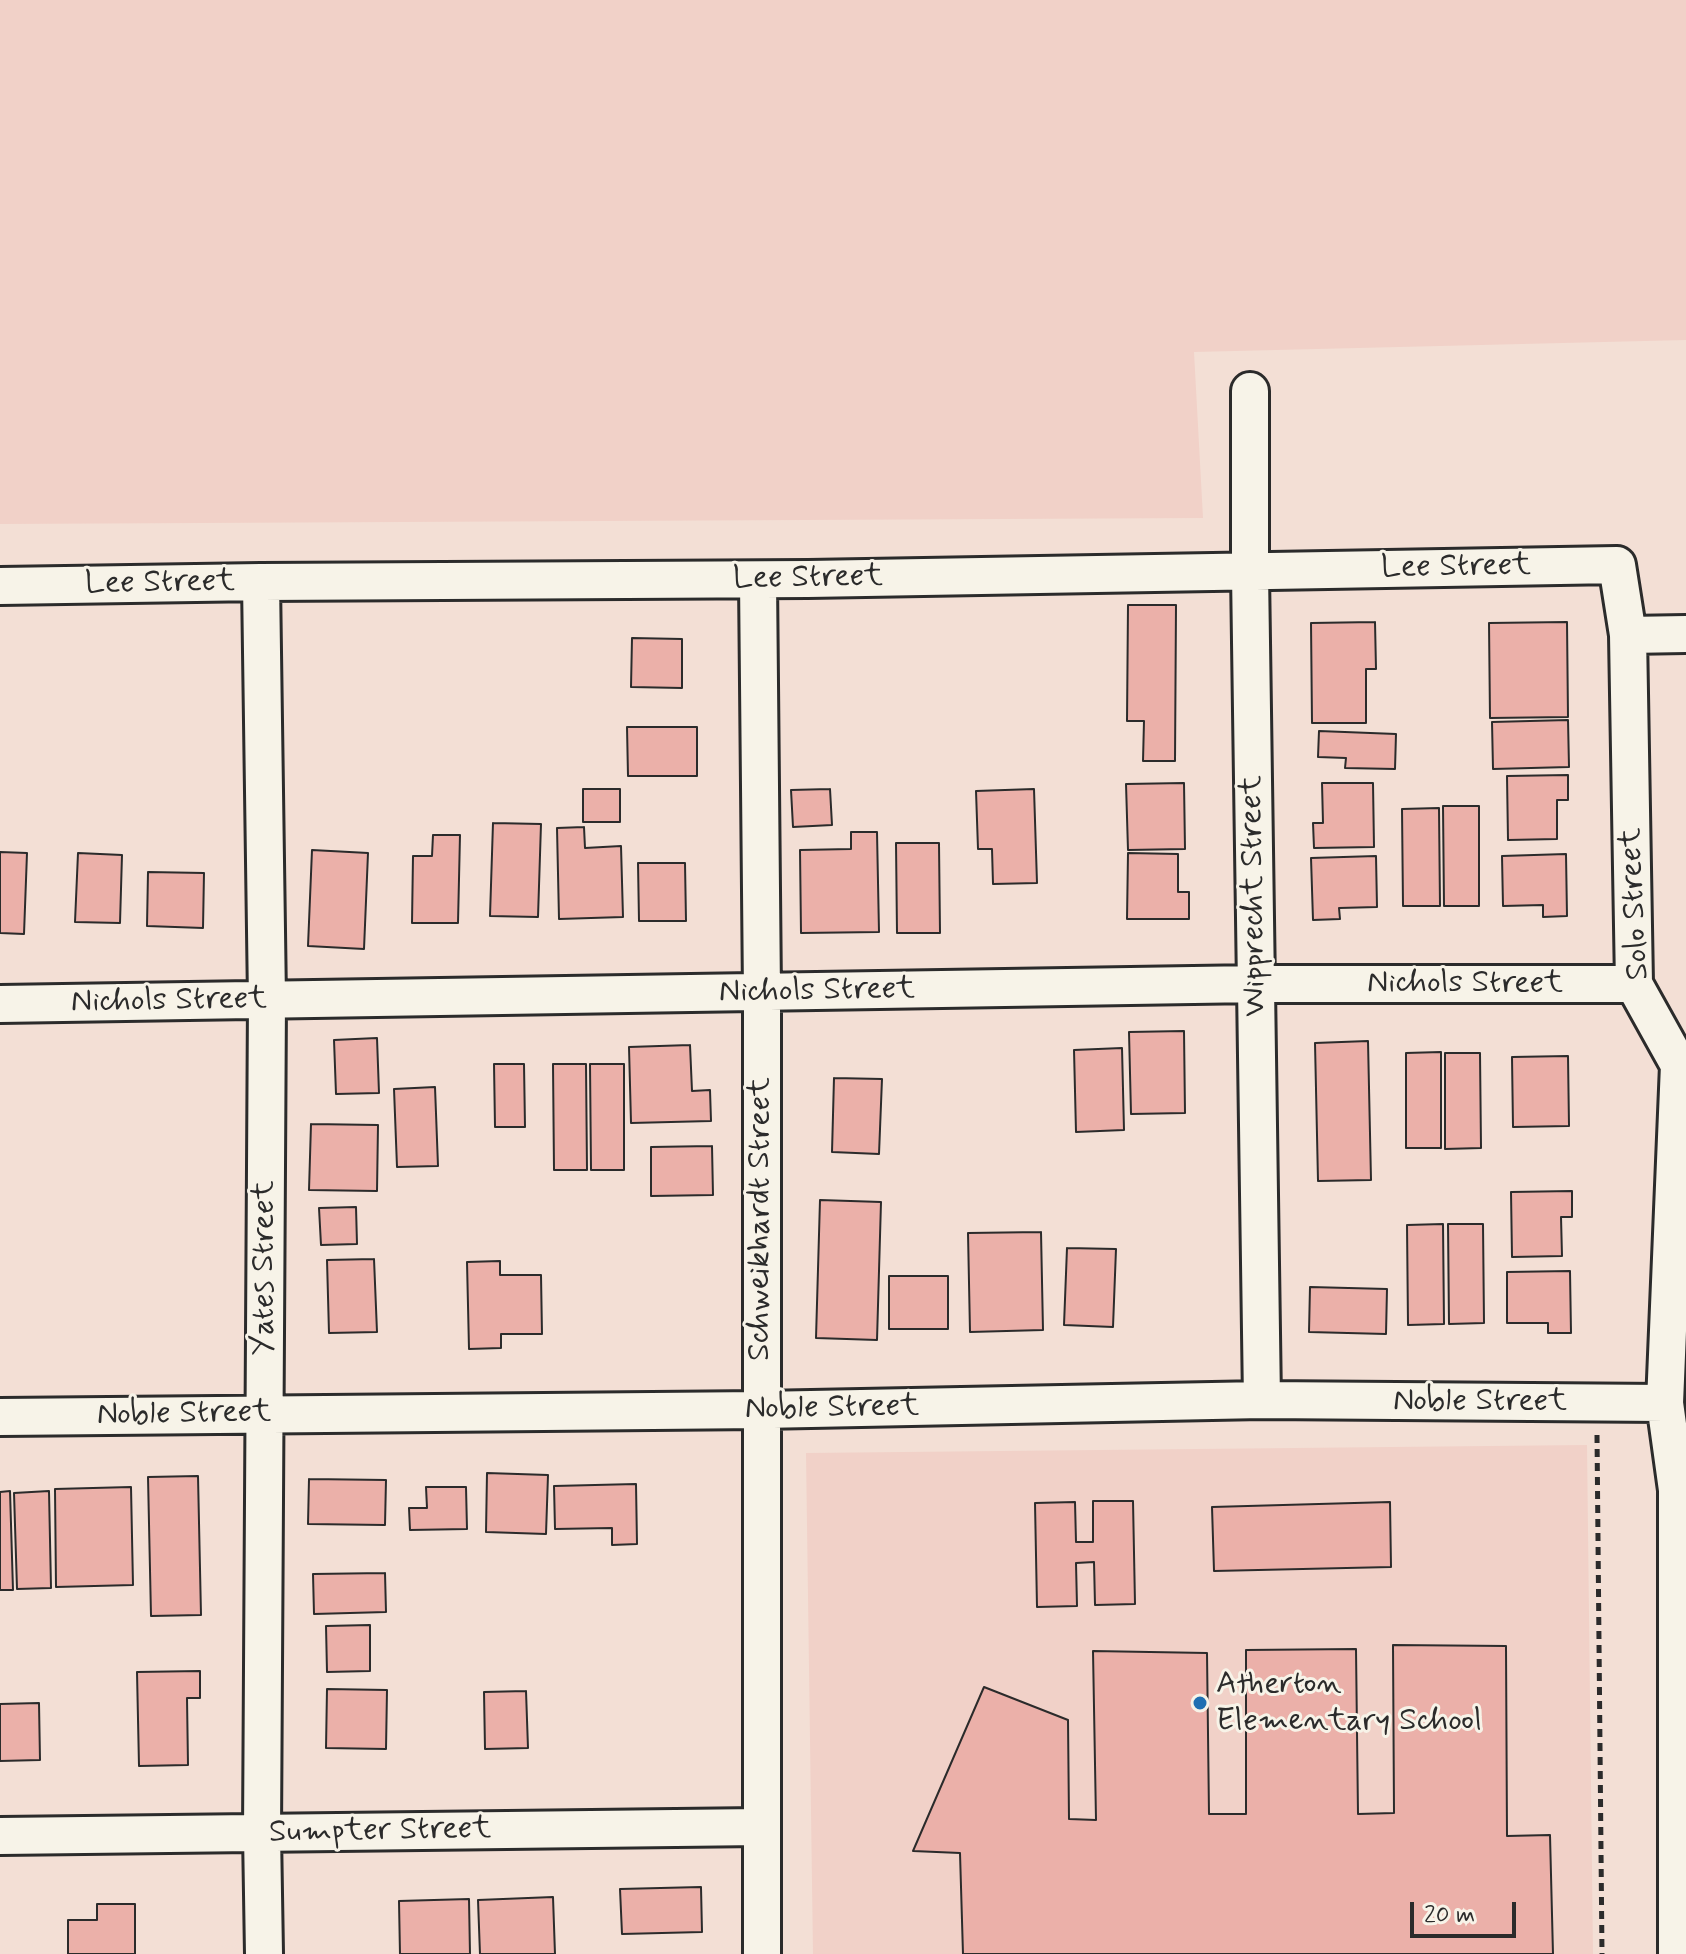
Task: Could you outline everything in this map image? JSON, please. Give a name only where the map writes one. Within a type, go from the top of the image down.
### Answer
[{"type":"street","name":"Wipprecht Street","points":[[1250,391],[1262,1400]]},
{"type":"street","name":"Lee Street","points":[[0,586],[758,580],[1617,565]]},
{"type":"street","name":"Solo Street","points":[[1617,565],[1628,635],[1634,984],[1682,1065],[1665,1403],[1681,1490],[1677,1954]]},
{"type":"street","name":"Schweikhardt Street","points":[[758,580],[762,993],[762,1954]]},
{"type":"street","name":"Yates Street","points":[[261,582],[267,1000],[264,1954]]},
{"type":"street","points":[[1628,635],[1686,634]]},
{"type":"street","name":"Nichols Street","points":[[0,1004],[1256,984],[1634,984]]},
{"type":"street","name":"Noble Street","points":[[0,1417],[761,1410],[1262,1400],[1665,1403]]},
{"type":"street","name":"Sumpter Street","points":[[0,1836],[760,1827]]},
{"type":"path","points":[[1597,1403],[1602,1954]]},
{"type":"shaded area","points":[[0,0],[1686,0],[1686,340],[1194,352],[1203,518],[0,524]]},
{"type":"shaded area","name":"Atherton Elementary School","points":[[1587,1445],[1593,1954],[813,1954],[806,1453]]},
{"type":"building","points":[[1128,605],[1176,605],[1175,761],[1143,761],[1144,721],[1127,721]]},
{"type":"building","points":[[1375,622],[1376,669],[1366,669],[1366,723],[1312,723],[1311,623]]},
{"type":"building","points":[[1567,622],[1568,717],[1490,718],[1489,623]]},
{"type":"building","points":[[632,638],[682,639],[682,688],[631,687]]},
{"type":"building","points":[[1568,720],[1569,767],[1493,769],[1492,722]]},
{"type":"building","points":[[627,727],[697,727],[697,776],[628,776]]},
{"type":"building","points":[[1319,731],[1396,734],[1395,769],[1345,768],[1346,758],[1318,757]]},
{"type":"building","points":[[1568,775],[1568,800],[1557,800],[1557,839],[1508,840],[1507,776]]},
{"type":"building","points":[[1184,783],[1185,849],[1128,850],[1126,784]]},
{"type":"building","points":[[1322,783],[1373,783],[1374,847],[1314,848],[1313,823],[1323,823]]},
{"type":"building","points":[[583,789],[620,789],[620,822],[583,822]]},
{"type":"building","points":[[830,789],[832,825],[793,827],[791,790]]},
{"type":"building","points":[[1034,789],[1037,883],[993,884],[992,849],[978,849],[976,791]]},
{"type":"building","points":[[1443,806],[1479,806],[1479,906],[1444,906]]},
{"type":"building","points":[[1439,808],[1440,906],[1403,906],[1402,809]]},
{"type":"building","points":[[493,823],[541,824],[538,917],[490,916]]},
{"type":"building","points":[[584,827],[585,848],[621,846],[623,917],[559,919],[557,828]]},
{"type":"building","points":[[851,832],[877,832],[879,932],[801,933],[800,850],[851,849]]},
{"type":"building","points":[[433,835],[460,835],[458,923],[412,923],[413,856],[432,856]]},
{"type":"building","points":[[896,843],[939,843],[940,933],[897,933]]},
{"type":"building","points":[[312,850],[368,853],[364,949],[308,946]]},
{"type":"building","points":[[0,852],[27,853],[24,934],[0,933]]},
{"type":"building","points":[[78,853],[122,855],[120,923],[75,922]]},
{"type":"building","points":[[1128,853],[1178,854],[1178,892],[1189,892],[1189,919],[1127,919]]},
{"type":"building","points":[[1566,854],[1567,916],[1543,917],[1543,905],[1503,906],[1502,856]]},
{"type":"building","points":[[1376,856],[1377,907],[1339,908],[1340,919],[1313,920],[1311,858]]},
{"type":"building","points":[[638,863],[685,863],[686,921],[639,921]]},
{"type":"building","points":[[148,872],[204,873],[203,928],[147,926]]},
{"type":"building","points":[[1184,1031],[1185,1113],[1131,1114],[1129,1032]]},
{"type":"building","points":[[377,1038],[379,1093],[336,1094],[334,1040]]},
{"type":"building","points":[[1368,1041],[1371,1180],[1318,1181],[1315,1043]]},
{"type":"building","points":[[690,1045],[692,1091],[710,1090],[711,1121],[631,1123],[629,1047]]},
{"type":"building","points":[[1122,1048],[1124,1130],[1076,1132],[1074,1050]]},
{"type":"building","points":[[1441,1052],[1441,1148],[1406,1148],[1406,1053]]},
{"type":"building","points":[[1445,1053],[1480,1053],[1481,1148],[1445,1149]]},
{"type":"building","points":[[1568,1056],[1569,1126],[1513,1127],[1512,1057]]},
{"type":"building","points":[[494,1064],[524,1064],[525,1127],[495,1127]]},
{"type":"building","points":[[553,1064],[586,1064],[587,1170],[554,1170]]},
{"type":"building","points":[[590,1064],[624,1064],[624,1170],[591,1170]]},
{"type":"building","points":[[834,1078],[882,1079],[879,1154],[832,1152]]},
{"type":"building","points":[[435,1087],[438,1166],[397,1167],[394,1089]]},
{"type":"building","points":[[311,1124],[378,1125],[377,1191],[309,1190]]},
{"type":"building","points":[[712,1146],[713,1195],[651,1196],[651,1147]]},
{"type":"building","points":[[1572,1191],[1572,1217],[1561,1217],[1562,1256],[1512,1257],[1511,1192]]},
{"type":"building","points":[[820,1200],[881,1202],[877,1340],[816,1338]]},
{"type":"building","points":[[356,1207],[357,1244],[321,1245],[319,1208]]},
{"type":"building","points":[[1443,1224],[1444,1324],[1408,1325],[1407,1225]]},
{"type":"building","points":[[1448,1224],[1483,1224],[1484,1323],[1449,1324]]},
{"type":"building","points":[[1041,1232],[1043,1330],[970,1332],[968,1233]]},
{"type":"building","points":[[1067,1248],[1116,1249],[1113,1327],[1064,1325]]},
{"type":"building","points":[[374,1259],[377,1332],[329,1333],[327,1260]]},
{"type":"building","points":[[500,1261],[500,1275],[541,1275],[542,1334],[501,1334],[501,1348],[469,1349],[467,1262]]},
{"type":"building","points":[[1570,1271],[1571,1333],[1548,1333],[1548,1323],[1507,1323],[1507,1272]]},
{"type":"building","points":[[889,1276],[948,1276],[948,1329],[889,1329]]},
{"type":"building","points":[[1310,1287],[1387,1289],[1386,1334],[1309,1332]]},
{"type":"building","points":[[487,1473],[548,1475],[546,1534],[486,1532]]},
{"type":"building","points":[[198,1476],[201,1615],[151,1616],[148,1477]]},
{"type":"building","points":[[309,1479],[386,1480],[385,1525],[308,1524]]},
{"type":"building","points":[[636,1484],[637,1544],[612,1545],[612,1528],[555,1529],[554,1486]]},
{"type":"building","points":[[131,1487],[133,1585],[56,1587],[55,1489]]},
{"type":"building","points":[[426,1487],[466,1487],[467,1529],[410,1530],[409,1508],[427,1508]]},
{"type":"building","points":[[10,1491],[13,1590],[0,1590],[0,1492]]},
{"type":"building","points":[[49,1491],[51,1588],[17,1589],[14,1493]]},
{"type":"building","points":[[1093,1501],[1133,1501],[1135,1604],[1095,1605],[1094,1562],[1076,1563],[1077,1606],[1037,1607],[1035,1503],[1075,1502],[1076,1542],[1093,1542]]},
{"type":"building","points":[[1390,1502],[1391,1567],[1214,1571],[1212,1507]]},
{"type":"building","points":[[385,1573],[386,1612],[314,1614],[313,1574]]},
{"type":"building","points":[[370,1625],[370,1671],[327,1672],[326,1626]]},
{"type":"building","points":[[1393,1645],[1506,1646],[1507,1836],[1550,1835],[1553,1954],[963,1954],[960,1853],[913,1851],[984,1687],[1068,1720],[1069,1819],[1096,1820],[1093,1651],[1207,1653],[1209,1814],[1246,1814],[1246,1650],[1356,1649],[1358,1814],[1394,1813]]},
{"type":"building","points":[[200,1671],[200,1698],[187,1698],[188,1765],[139,1766],[137,1672]]},
{"type":"building","points":[[327,1689],[387,1690],[386,1749],[326,1748]]},
{"type":"building","points":[[526,1691],[528,1748],[485,1749],[484,1692]]},
{"type":"building","points":[[39,1703],[40,1760],[0,1761],[0,1704]]},
{"type":"building","points":[[701,1887],[702,1932],[622,1934],[620,1889]]},
{"type":"building","points":[[553,1897],[555,1954],[480,1954],[478,1900]]},
{"type":"building","points":[[469,1899],[470,1954],[400,1954],[399,1901]]},
{"type":"building","points":[[97,1904],[135,1904],[135,1954],[68,1954],[68,1920],[97,1920]]},
{"type":"place","name":"Atherton Elementary School","points":[[1200,1703]]}]
